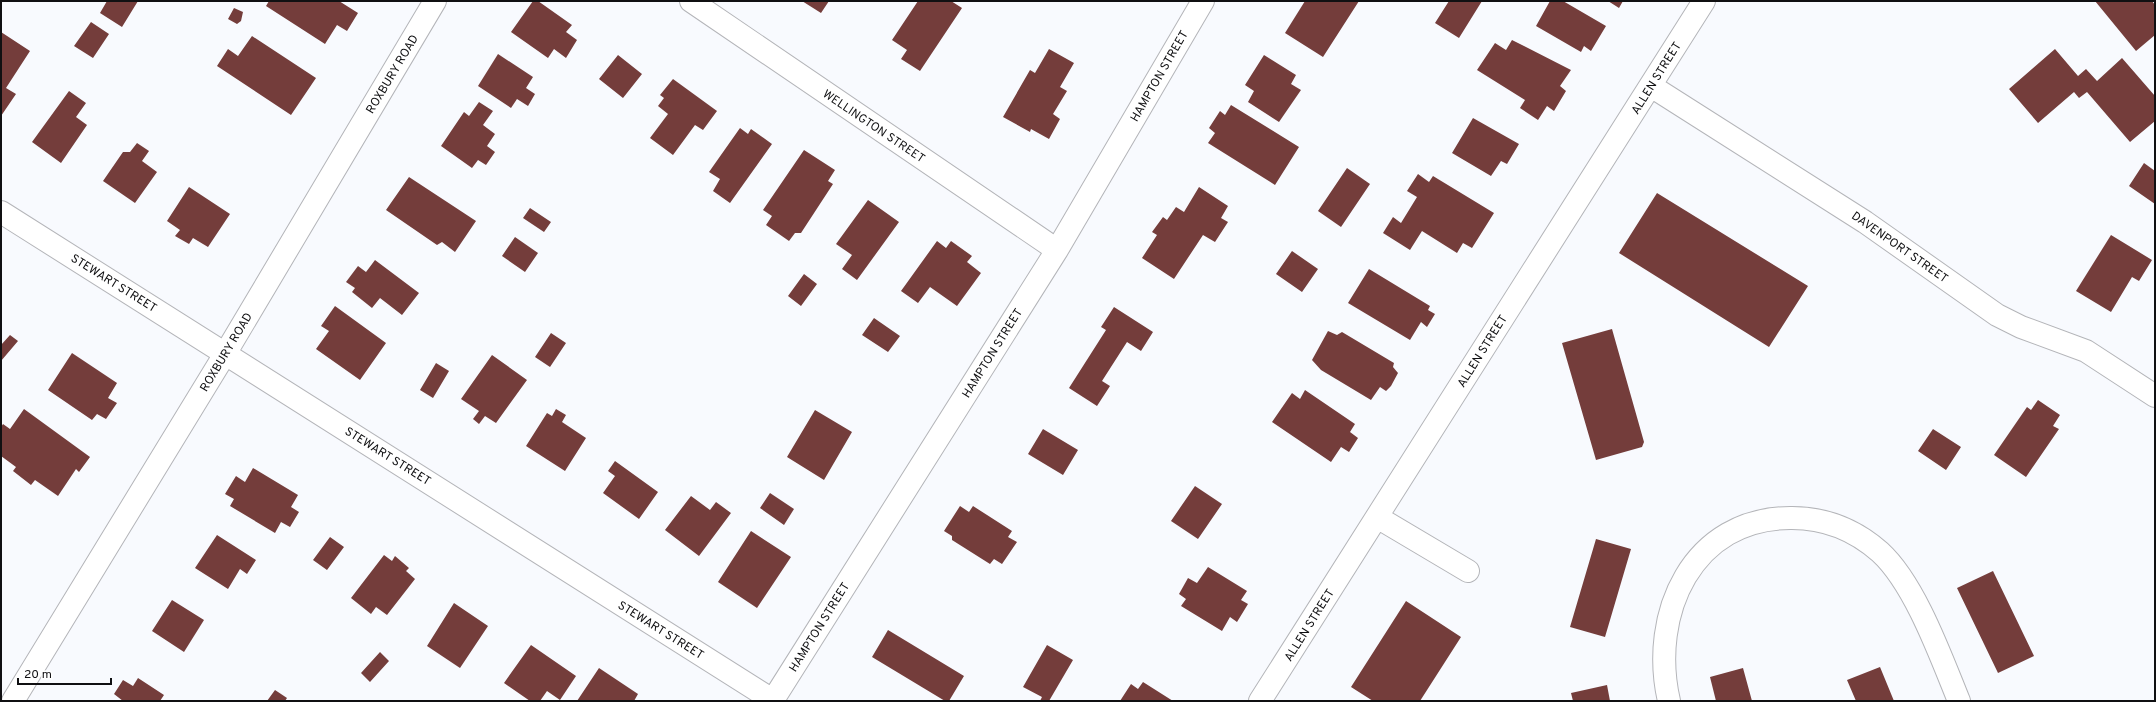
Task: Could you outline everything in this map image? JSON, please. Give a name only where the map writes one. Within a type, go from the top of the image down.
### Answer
[{"type":"street","name":"ROXBURY ROAD","points":[[13,701],[225,354],[435,1]]},
{"type":"street","name":"WELLINGTON STREET","points":[[691,1],[1057,250]]},
{"type":"street","name":"HAMPTON STREET","points":[[774,701],[1057,250],[1203,1]]},
{"type":"street","name":"ALLEN STREET","points":[[1260,701],[1704,1]]},
{"type":"street","name":"DAVENPORT STREET","points":[[1651,86],[1860,218],[1997,315],[2016,325],[2086,351],[2155,396]]},
{"type":"street","name":"STEWART STREET","points":[[1,212],[774,701]]},
{"type":"street","points":[[1377,517],[1468,570]]},
{"type":"street","points":[[1669,701],[1664,674],[1664,644],[1669,615],[1679,587],[1693,565],[1711,546],[1733,531],[1749,524],[1784,518],[1818,520],[1848,530],[1875,549],[1895,571],[1910,594],[1935,644],[1959,701]]},
{"type":"building","points":[[107,1],[138,1],[122,27],[100,13]]},
{"type":"building","points":[[269,1],[339,1],[358,13],[347,31],[337,25],[325,44],[266,6]]},
{"type":"building","points":[[533,1],[538,1],[572,25],[566,32],[577,40],[566,58],[554,49],[548,58],[511,32]]},
{"type":"building","points":[[802,1],[829,1],[821,13]]},
{"type":"building","points":[[918,1],[951,1],[962,8],[920,71],[901,59],[907,50],[892,40]]},
{"type":"building","points":[[1305,1],[1359,1],[1323,57],[1285,33]]},
{"type":"building","points":[[1449,1],[1482,1],[1459,38],[1435,23]]},
{"type":"building","points":[[1550,1],[1563,1],[1606,26],[1591,51],[1584,46],[1581,52],[1536,26]]},
{"type":"building","points":[[1608,1],[1623,1],[1619,8]]},
{"type":"building","points":[[2095,1],[2152,1],[2155,5],[2155,35],[2136,51]]},
{"type":"building","points":[[234,8],[243,12],[241,21],[237,24],[228,19]]},
{"type":"building","points":[[91,22],[109,34],[93,58],[74,46]]},
{"type":"building","points":[[1,32],[30,51],[6,88],[16,94],[1,116]]},
{"type":"building","points":[[252,36],[316,78],[291,115],[217,66],[228,49],[238,56]]},
{"type":"building","points":[[1512,40],[1571,70],[1560,86],[1566,91],[1554,111],[1547,106],[1538,120],[1520,108],[1525,100],[1477,70],[1495,43],[1506,50]]},
{"type":"building","points":[[1049,49],[1074,63],[1060,87],[1067,91],[1053,114],[1060,119],[1049,139],[1031,129],[1030,132],[1003,117],[1030,70],[1035,73]]},
{"type":"building","points":[[2055,49],[2078,76],[2086,69],[2097,81],[2122,58],[2155,96],[2155,121],[2130,142],[2087,92],[2079,98],[2074,92],[2038,123],[2009,89]]},
{"type":"building","points":[[498,54],[533,77],[526,88],[535,94],[528,106],[517,99],[511,108],[478,86]]},
{"type":"building","points":[[618,55],[642,74],[623,98],[599,79]]},
{"type":"building","points":[[1264,55],[1296,75],[1291,84],[1301,90],[1279,122],[1248,102],[1254,91],[1245,85]]},
{"type":"building","points":[[673,79],[717,111],[703,130],[695,125],[673,155],[650,138],[668,114],[658,106],[664,98],[660,95]]},
{"type":"building","points":[[69,91],[86,103],[76,117],[87,125],[61,163],[32,142]]},
{"type":"building","points":[[479,102],[493,111],[483,125],[495,134],[487,146],[495,152],[486,165],[478,160],[472,168],[441,146],[464,112],[469,116]]},
{"type":"building","points":[[1231,105],[1299,147],[1275,185],[1208,143],[1215,133],[1209,128],[1220,111],[1225,115]]},
{"type":"building","points":[[1473,118],[1519,144],[1507,164],[1501,161],[1491,176],[1452,153]]},
{"type":"building","points":[[740,128],[748,134],[751,129],[772,144],[730,203],[713,191],[720,179],[709,172]]},
{"type":"building","points":[[137,143],[149,151],[142,161],[157,172],[135,203],[103,181],[123,152],[130,152]]},
{"type":"building","points":[[804,150],[835,170],[828,181],[833,184],[801,233],[795,233],[789,241],[766,225],[772,216],[763,210]]},
{"type":"building","points":[[2144,163],[2155,171],[2155,204],[2129,186]]},
{"type":"building","points":[[1347,168],[1370,184],[1341,227],[1318,211]]},
{"type":"building","points":[[1418,174],[1429,182],[1433,176],[1494,213],[1472,248],[1463,243],[1457,253],[1422,231],[1410,250],[1383,233],[1393,217],[1401,223],[1417,197],[1407,191]]},
{"type":"building","points":[[409,177],[476,221],[455,252],[442,242],[437,245],[386,210]]},
{"type":"building","points":[[189,187],[230,214],[208,247],[193,238],[189,244],[175,236],[180,230],[167,221]]},
{"type":"building","points":[[1199,187],[1228,206],[1221,218],[1228,222],[1215,242],[1203,235],[1174,279],[1142,258],[1157,235],[1152,232],[1163,217],[1167,220],[1176,207],[1184,212]]},
{"type":"building","points":[[1657,193],[1808,286],[1769,347],[1619,253]]},
{"type":"building","points":[[868,200],[899,222],[857,280],[842,269],[852,255],[836,244]]},
{"type":"building","points":[[530,208],[551,222],[544,232],[523,218]]},
{"type":"building","points":[[2111,235],[2152,260],[2139,281],[2132,277],[2111,312],[2076,291]]},
{"type":"building","points":[[515,237],[538,253],[525,272],[502,256]]},
{"type":"building","points":[[937,241],[946,248],[951,241],[972,256],[967,262],[981,273],[957,306],[930,287],[918,303],[901,291]]},
{"type":"building","points":[[1292,251],[1318,269],[1302,292],[1276,274]]},
{"type":"building","points":[[375,260],[419,293],[402,315],[380,298],[372,308],[352,292],[355,288],[346,282],[358,266],[366,272]]},
{"type":"building","points":[[1369,269],[1430,306],[1428,310],[1435,314],[1427,327],[1421,322],[1410,340],[1348,303]]},
{"type":"building","points":[[804,274],[817,284],[801,306],[788,296]]},
{"type":"building","points":[[335,306],[386,343],[360,380],[316,349],[329,331],[321,326]]},
{"type":"building","points":[[1114,307],[1153,332],[1141,351],[1127,342],[1102,381],[1110,386],[1097,406],[1069,388],[1106,330],[1101,327]]},
{"type":"building","points":[[874,318],[900,336],[888,352],[862,335]]},
{"type":"building","points":[[1612,329],[1644,442],[1642,447],[1596,460],[1562,343]]},
{"type":"building","points":[[1328,331],[1337,335],[1342,332],[1394,363],[1393,367],[1398,373],[1391,386],[1386,391],[1380,387],[1371,400],[1321,370],[1312,360]]},
{"type":"building","points":[[551,333],[566,343],[550,367],[535,357]]},
{"type":"building","points":[[10,335],[18,341],[1,361],[1,345]]},
{"type":"building","points":[[72,353],[117,383],[108,398],[117,403],[106,419],[97,414],[92,420],[48,390]]},
{"type":"building","points":[[492,355],[527,380],[496,423],[485,416],[479,424],[473,419],[479,411],[461,399]]},
{"type":"building","points":[[436,363],[449,371],[433,398],[420,390]]},
{"type":"building","points":[[1305,390],[1355,424],[1350,432],[1358,438],[1349,452],[1341,447],[1331,462],[1272,422],[1292,393],[1300,399]]},
{"type":"building","points":[[2038,400],[2060,415],[2053,426],[2059,429],[2026,477],[1994,455],[2027,407],[2031,410]]},
{"type":"building","points":[[24,409],[90,457],[79,472],[76,469],[58,496],[35,480],[31,485],[13,471],[16,467],[1,456],[1,427],[3,424],[10,429]]},
{"type":"building","points":[[556,409],[566,415],[562,422],[586,438],[565,471],[526,446],[547,413],[552,416]]},
{"type":"building","points":[[815,410],[852,432],[824,480],[787,457]]},
{"type":"building","points":[[1043,429],[1078,450],[1063,475],[1028,454]]},
{"type":"building","points":[[1933,429],[1961,447],[1946,470],[1918,451]]},
{"type":"building","points":[[615,461],[658,492],[639,519],[603,493],[615,476],[608,471]]},
{"type":"building","points":[[253,468],[298,495],[291,507],[299,512],[290,527],[281,522],[275,533],[230,506],[234,499],[225,494],[236,476],[245,482]]},
{"type":"building","points":[[1195,486],[1222,504],[1198,539],[1171,521]]},
{"type":"building","points":[[770,493],[794,509],[784,525],[760,508]]},
{"type":"building","points":[[691,496],[710,510],[716,502],[731,513],[699,556],[665,530]]},
{"type":"building","points":[[960,506],[969,512],[973,506],[1012,531],[1008,537],[1017,542],[1002,564],[994,559],[990,564],[952,540],[952,536],[944,531]]},
{"type":"building","points":[[751,531],[791,557],[757,608],[718,582]]},
{"type":"building","points":[[217,535],[256,560],[247,574],[240,569],[228,589],[195,568]]},
{"type":"building","points":[[330,537],[344,547],[327,570],[313,560]]},
{"type":"building","points":[[1596,539],[1631,549],[1605,637],[1570,627]]},
{"type":"building","points":[[384,555],[392,561],[395,556],[409,568],[406,571],[415,579],[387,615],[376,607],[371,614],[351,598]]},
{"type":"building","points":[[1208,567],[1247,591],[1241,600],[1248,604],[1237,622],[1230,617],[1222,631],[1181,606],[1186,599],[1179,594],[1188,578],[1197,583]]},
{"type":"building","points":[[1993,571],[2034,656],[1998,673],[1957,588]]},
{"type":"building","points":[[172,600],[204,620],[184,652],[152,631]]},
{"type":"building","points":[[1406,601],[1461,637],[1420,701],[1373,701],[1351,687]]},
{"type":"building","points":[[454,603],[488,626],[460,668],[427,646]]},
{"type":"building","points":[[888,630],[964,676],[949,701],[945,701],[872,657]]},
{"type":"building","points":[[531,645],[576,676],[560,700],[547,691],[540,701],[530,701],[504,683]]},
{"type":"building","points":[[1047,645],[1073,660],[1049,701],[1040,701],[1042,697],[1023,687]]},
{"type":"building","points":[[380,652],[389,661],[370,682],[361,673]]},
{"type":"building","points":[[1880,667],[1894,701],[1856,701],[1847,680]]},
{"type":"building","points":[[599,668],[638,694],[634,701],[577,701]]},
{"type":"building","points":[[1743,668],[1752,701],[1716,701],[1710,677]]},
{"type":"building","points":[[138,678],[164,695],[160,701],[123,701],[114,694],[123,680],[133,686]]},
{"type":"building","points":[[1143,682],[1173,701],[1120,701],[1131,684],[1138,689]]},
{"type":"building","points":[[1607,685],[1610,701],[1573,701],[1571,693]]},
{"type":"building","points":[[275,690],[287,698],[285,701],[267,701]]}]
